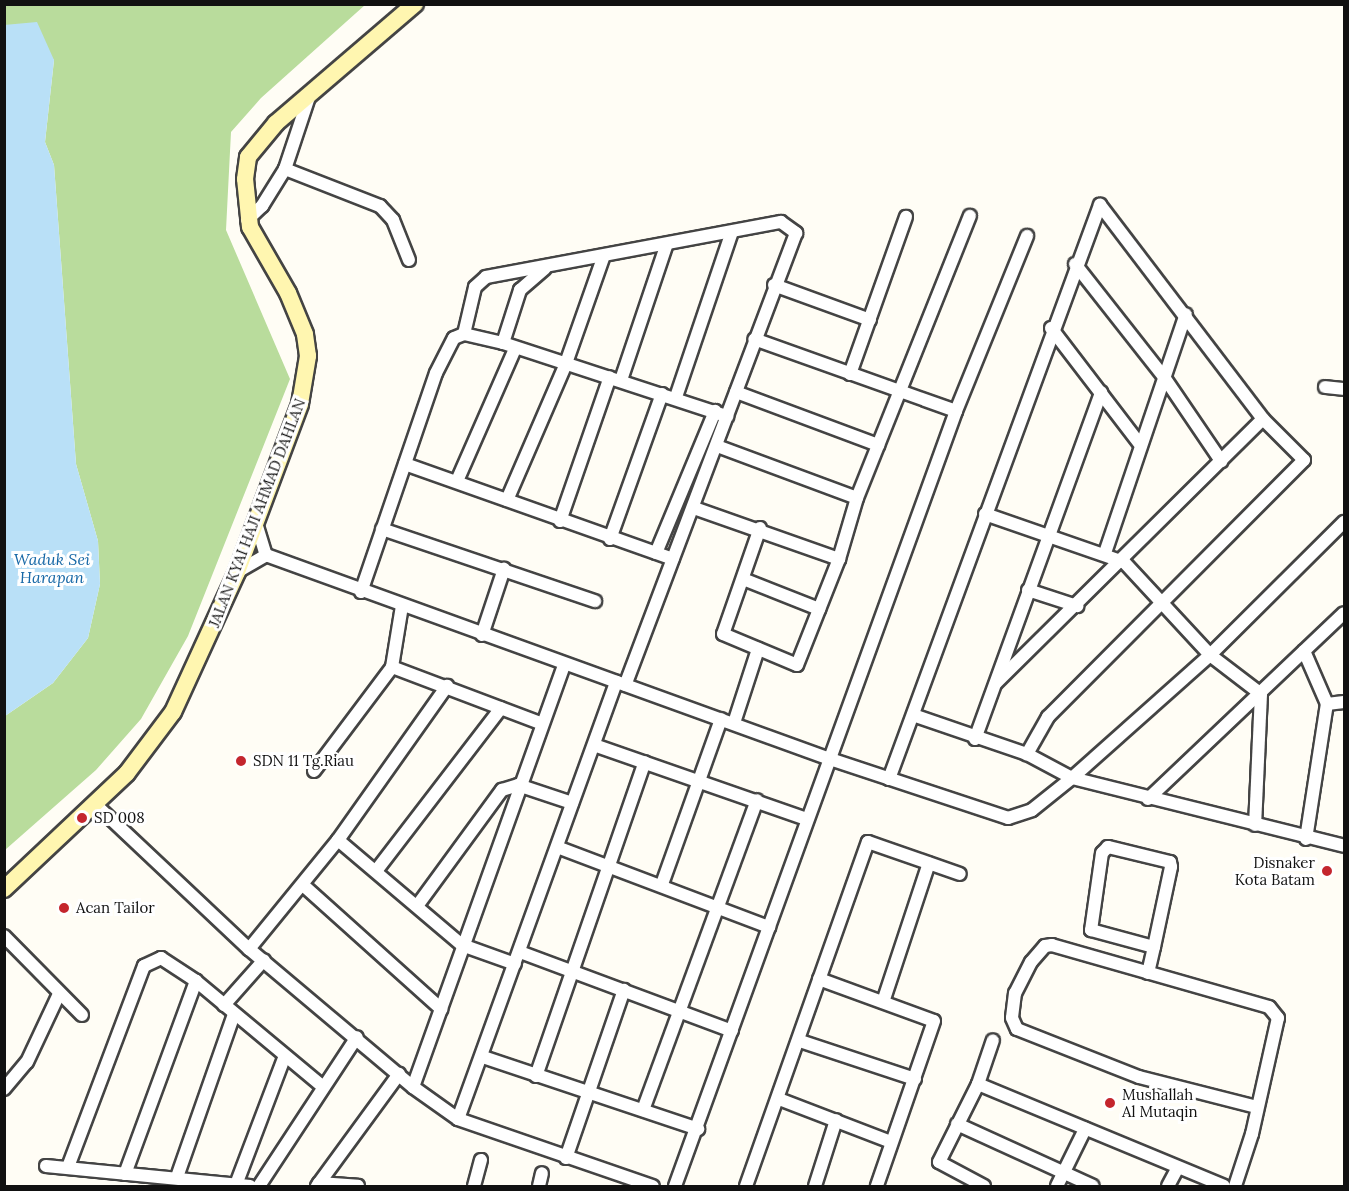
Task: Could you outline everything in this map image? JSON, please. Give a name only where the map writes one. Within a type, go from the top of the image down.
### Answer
[{"type":"main road","name":"JALAN KYAI HAJI AHMAD DAHLAN","points":[[4,889],[95,804],[144,753],[173,712],[237,572],[300,404],[308,356],[298,313],[248,219],[249,157],[276,123],[415,4]]},
{"type":"street","points":[[248,219],[262,206],[285,169],[310,93]]},
{"type":"street","points":[[285,169],[380,206],[397,228],[409,260]]},
{"type":"street","points":[[889,779],[1051,328],[1100,205],[1186,314],[1263,419],[1304,460],[1048,717],[1027,754]]},
{"type":"street","points":[[760,528],[723,634],[797,665],[839,559],[857,498],[970,216]]},
{"type":"street","points":[[850,374],[906,217]]},
{"type":"street","points":[[464,334],[476,287],[486,277],[603,258],[781,222],[792,227],[797,238],[774,285],[736,392],[721,414],[656,554]]},
{"type":"street","points":[[676,398],[732,231]]},
{"type":"street","points":[[675,1186],[698,1129],[827,758],[956,411],[1027,236]]},
{"type":"street","points":[[560,521],[666,246]]},
{"type":"street","points":[[507,500],[566,366],[603,258]]},
{"type":"street","points":[[1075,264],[1164,377],[1221,461]]},
{"type":"street","points":[[457,481],[509,346],[520,290],[549,266]]},
{"type":"street","points":[[774,285],[870,320]]},
{"type":"street","points":[[1105,553],[1139,443],[1186,314]]},
{"type":"street","points":[[1051,328],[1139,443]]},
{"type":"street","points":[[361,592],[445,352],[454,338],[464,334],[509,346],[566,366],[616,378],[721,414]]},
{"type":"street","points":[[754,339],[956,411]]},
{"type":"street","points":[[1325,387],[1344,389]]},
{"type":"street","points":[[736,392],[878,446]]},
{"type":"street","points":[[975,739],[1101,392]]},
{"type":"street","points":[[610,539],[662,394]]},
{"type":"street","points":[[458,1119],[483,1057],[594,746],[694,508],[717,446],[721,414]]},
{"type":"street","points":[[996,683],[1124,561],[1263,419]]},
{"type":"street","points":[[717,446],[857,498]]},
{"type":"street","points":[[405,464],[457,481],[610,539],[673,559]]},
{"type":"street","points":[[694,508],[760,528],[839,559]]},
{"type":"street","points":[[985,514],[1124,561],[1210,655],[1262,694]]},
{"type":"street","points":[[266,555],[361,592],[564,665],[734,723],[827,758],[1008,818],[1032,810],[1072,778],[1210,655],[1344,522]]},
{"type":"street","points":[[256,523],[266,555]]},
{"type":"street","points":[[382,529],[595,601]]},
{"type":"street","points":[[237,572],[266,555]]},
{"type":"street","points":[[482,634],[504,569]]},
{"type":"street","points":[[743,579],[819,609]]},
{"type":"street","points":[[1028,590],[1077,606]]},
{"type":"street","points":[[315,771],[393,667],[402,606]]},
{"type":"street","points":[[1148,799],[1262,694],[1344,613]]},
{"type":"street","points":[[734,723],[758,649]]},
{"type":"street","points":[[1304,651],[1327,704],[1306,839]]},
{"type":"street","points":[[413,1088],[540,723],[564,665]]},
{"type":"street","points":[[393,667],[540,723]]},
{"type":"street","points":[[249,949],[338,840],[447,686]]},
{"type":"street","points":[[1255,825],[1262,694]]},
{"type":"street","points":[[1327,704],[1344,702]]},
{"type":"street","points":[[376,871],[501,708]]},
{"type":"street","points":[[913,715],[975,739],[1027,754],[1072,778],[1306,839],[1344,846]]},
{"type":"street","points":[[662,884],[721,719]]},
{"type":"street","points":[[594,746],[700,780],[807,819]]},
{"type":"street","points":[[536,1076],[570,967],[645,762]]},
{"type":"street","points":[[417,906],[502,790],[518,785],[572,803]]},
{"type":"street","points":[[643,1110],[716,905],[757,800]]},
{"type":"street","points":[[95,804],[249,949],[357,1037],[413,1088],[458,1119],[653,1186]]},
{"type":"street","points":[[338,840],[462,945],[515,964]]},
{"type":"street","points":[[746,1186],[800,1041],[819,979],[868,842],[960,874]]},
{"type":"street","points":[[557,847],[662,884],[769,927]]},
{"type":"street","points":[[1148,972],[1154,947],[1170,862],[1108,847],[1102,853],[1091,930],[1154,947]]},
{"type":"street","points":[[883,1002],[929,863]]},
{"type":"street","points":[[303,885],[441,1009]]},
{"type":"street","points":[[4,936],[82,1015]]},
{"type":"street","points":[[1235,1186],[1257,1107],[1278,1018],[1269,1007],[1148,972],[1045,946],[1015,993],[1012,1018],[1017,1029],[1140,1077],[1257,1107]]},
{"type":"street","points":[[520,952],[570,967],[677,1012],[732,1031]]},
{"type":"street","points":[[68,1167],[144,966],[161,958],[196,981],[284,1058],[323,1087]]},
{"type":"street","points":[[224,1005],[264,960]]},
{"type":"street","points":[[819,979],[934,1022],[877,1186]]},
{"type":"street","points":[[130,1178],[196,981]]},
{"type":"street","points":[[566,1158],[624,990]]},
{"type":"street","points":[[4,1089],[27,1062],[59,994]]},
{"type":"street","points":[[177,1177],[234,1014]]},
{"type":"street","points":[[259,1186],[357,1037]]},
{"type":"street","points":[[984,1186],[939,1162],[978,1084],[993,1040]]},
{"type":"street","points":[[800,1041],[915,1079]]},
{"type":"street","points":[[483,1057],[698,1129]]},
{"type":"street","points":[[237,1182],[284,1058]]},
{"type":"street","points":[[318,1185],[399,1074]]},
{"type":"street","points":[[978,1084],[1177,1169],[1224,1186]]},
{"type":"street","points":[[779,1099],[891,1142]]},
{"type":"street","points":[[814,1186],[836,1120]]},
{"type":"street","points":[[957,1124],[1093,1186]]},
{"type":"street","points":[[1057,1186],[1085,1129]]},
{"type":"street","points":[[474,1186],[481,1160]]},
{"type":"street","points":[[46,1166],[68,1167],[130,1178],[177,1177],[237,1182],[250,1186]]},
{"type":"street","points":[[1168,1186],[1177,1169]]},
{"type":"street","points":[[539,1186],[542,1173]]},
{"type":"street","points":[[318,1185],[358,1186]]},
{"type":"green space","points":[[5,5],[365,5],[261,98],[231,132],[226,230],[290,379],[188,636],[141,719],[96,770],[5,850],[5,716],[53,683],[88,638],[100,584],[98,541],[76,464],[54,165],[45,142],[54,60],[14,27],[5,25]]},
{"type":"water","name":"Waduk Sei Harapan","points":[[37,22],[54,60],[45,142],[54,165],[76,464],[98,541],[100,584],[88,638],[53,683],[5,716],[4,25]]},
{"type":"place","name":"SDN 11 Tg.Riau","points":[[241,761]]},
{"type":"place","name":"SD 008","points":[[82,818]]},
{"type":"place","name":"Disnaker Kota Batam","points":[[1327,871]]},
{"type":"place","name":"Acan Tailor","points":[[64,908]]},
{"type":"place","name":"Mushallah Al Mutaqin","points":[[1110,1103]]}]
